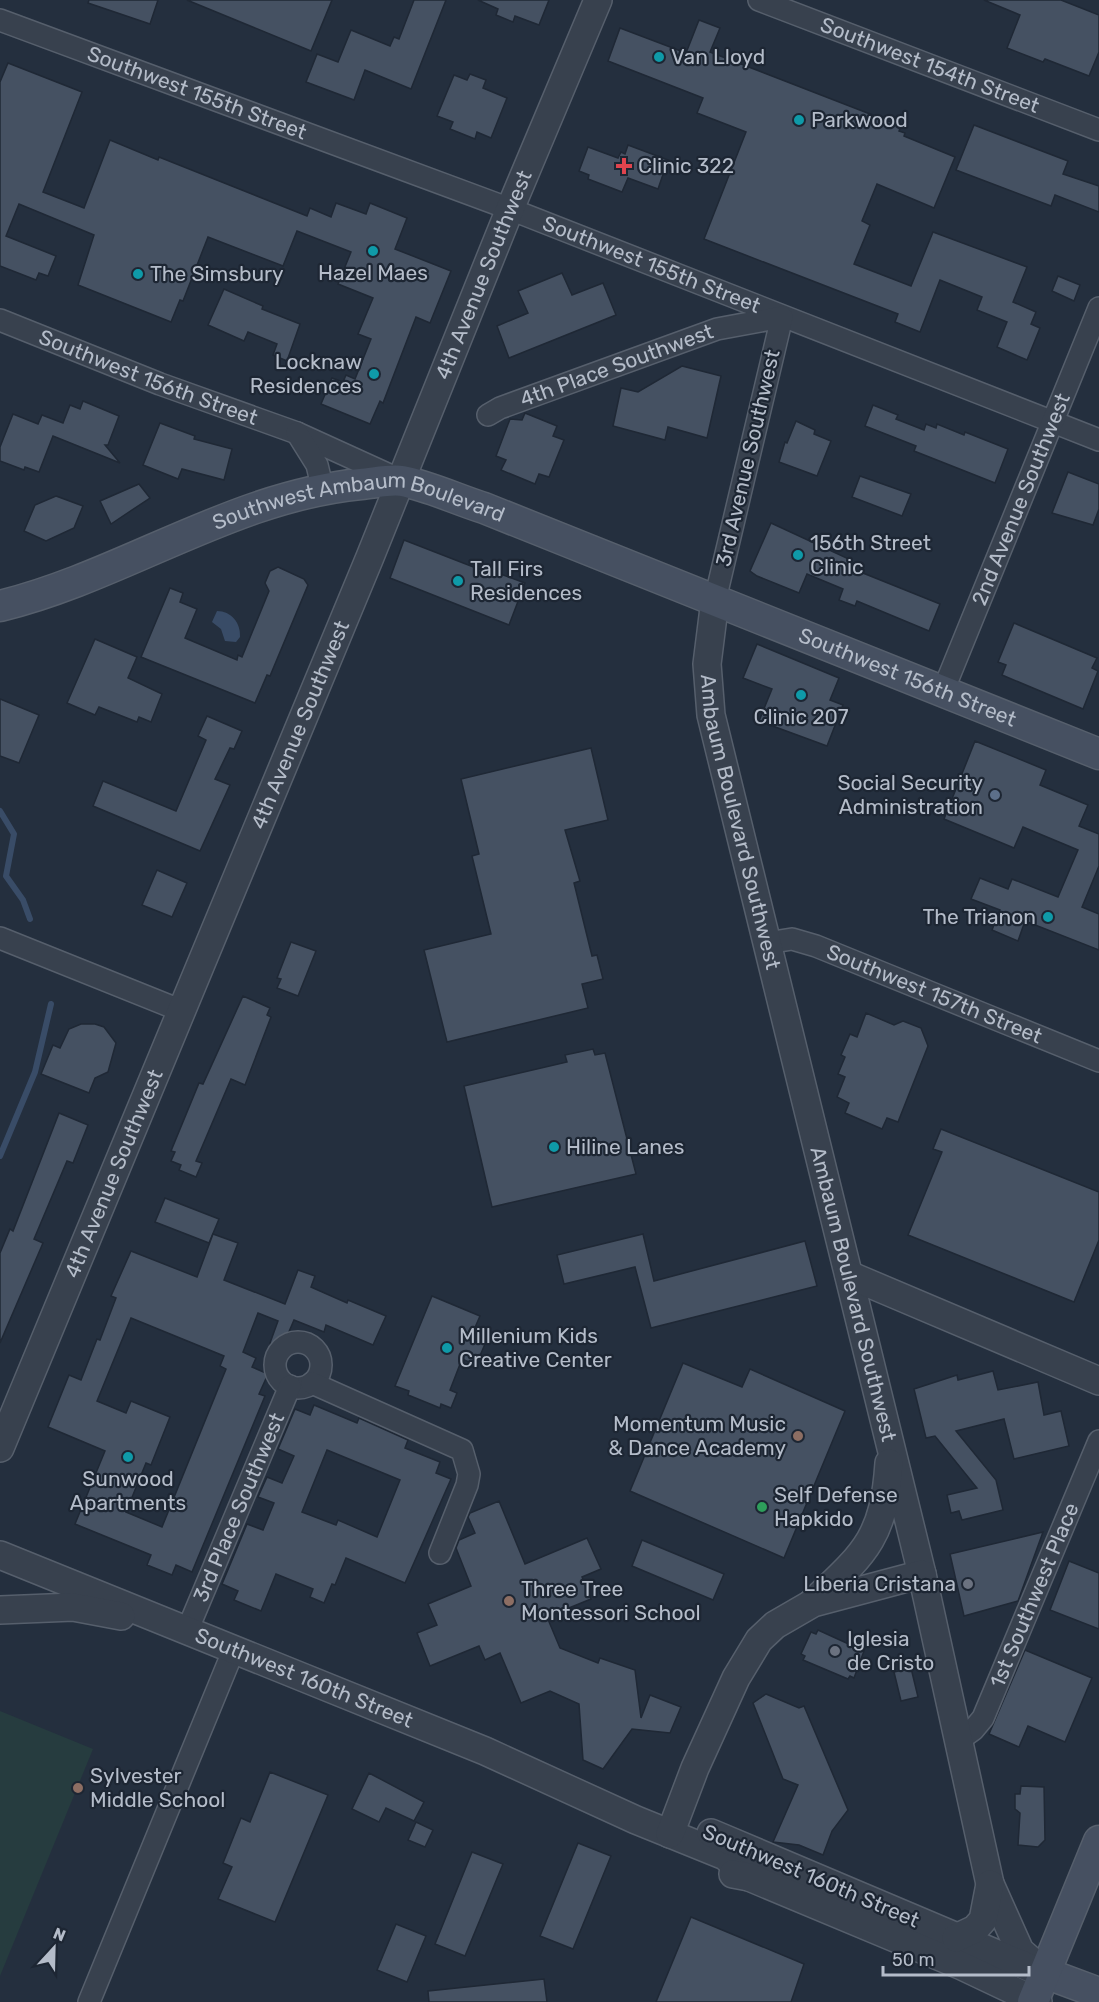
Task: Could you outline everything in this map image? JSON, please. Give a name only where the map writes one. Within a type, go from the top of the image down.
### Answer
[{"type":"main road","name":"Southwest Ambaum Boulevard","points":[[0,606],[26,600],[259,507],[323,490],[401,481],[484,508],[715,600]]},
{"type":"main road","name":"Southwest 156th Street","points":[[715,600],[1099,754]]},
{"type":"main road","points":[[1099,1841],[1039,1996],[1099,1993]]},
{"type":"street","name":"4th Avenue Southwest","points":[[0,1448],[598,0]]},
{"type":"street","name":"Southwest 154th Street","points":[[759,0],[1099,130]]},
{"type":"street","name":"Southwest 155th Street","points":[[0,20],[510,209],[1099,440]]},
{"type":"street","name":"2nd Avenue Southwest","points":[[943,692],[1099,308]]},
{"type":"street","name":"4th Place Southwest","points":[[488,415],[500,408],[717,329],[782,317]]},
{"type":"street","name":"3rd Avenue Southwest","points":[[715,600],[782,317]]},
{"type":"street","name":"Southwest 156th Street","points":[[0,320],[160,384],[297,433],[401,481]]},
{"type":"street","points":[[297,433],[317,465],[323,490]]},
{"type":"street","name":"Ambaum Boulevard Southwest","points":[[715,600],[707,664],[711,715],[891,1444],[990,1884],[1039,1996]]},
{"type":"street","points":[[0,938],[182,1011]]},
{"type":"street","name":"Southwest 157th Street","points":[[767,943],[792,939],[816,946],[1099,1061]]},
{"type":"street","points":[[849,1275],[1099,1381]]},
{"type":"street","name":"3rd Place Southwest","points":[[299,1342],[314,1348],[321,1362],[321,1370],[312,1383],[297,1388],[290,1386],[278,1376],[276,1360],[284,1347],[299,1342]]},
{"type":"street","points":[[312,1383],[462,1450],[469,1474],[467,1485],[440,1553]]},
{"type":"street","name":"3rd Place Southwest","points":[[182,1629],[290,1386]]},
{"type":"street","name":"1st Southwest Place","points":[[959,1740],[973,1730],[983,1718],[1099,1441]]},
{"type":"street","points":[[673,1826],[694,1768],[746,1658],[775,1625],[813,1603],[862,1555],[877,1530],[888,1486],[891,1444]]},
{"type":"street","name":"Southwest 160th Street","points":[[0,1555],[485,1751],[607,1805],[673,1826],[956,1938],[1039,1996]]},
{"type":"street","points":[[813,1603],[922,1574]]},
{"type":"street","points":[[0,1610],[73,1607],[182,1629]]},
{"type":"street","points":[[89,2002],[234,1649]]},
{"type":"street","name":"Southwest 160th Street","points":[[607,1805],[632,1834],[716,1870],[749,1877],[1039,1996]]},
{"type":"street","name":"Southwest 160th Street","points":[[673,1826],[725,1856],[749,1877]]},
{"type":"street","points":[[956,1938],[975,1929],[983,1920],[990,1884]]},
{"type":"green space","points":[[0,1711],[93,1749],[0,1976]]},
{"type":"water","points":[[217,611],[227,613],[237,623],[240,637],[236,642],[225,641],[221,629],[212,622]]},
{"type":"building","points":[[89,0],[158,0],[150,24],[88,3]]},
{"type":"building","points":[[187,0],[332,0],[311,51]]},
{"type":"building","points":[[414,0],[446,0],[411,89],[365,70],[354,100],[306,82],[317,54],[338,62],[351,30],[390,46],[394,37],[399,39]]},
{"type":"building","points":[[478,0],[549,0],[539,25],[515,16],[513,22],[496,15],[498,9]]},
{"type":"building","points":[[984,0],[1061,0],[1099,15],[1099,52],[1089,76],[1045,59],[1043,62],[1007,48],[1020,15]]},
{"type":"building","points":[[699,20],[720,28],[710,52],[901,126],[899,131],[905,133],[904,136],[955,157],[934,208],[877,184],[862,221],[870,225],[854,264],[911,286],[933,232],[1027,267],[1013,302],[1036,312],[1031,324],[1040,328],[1027,360],[997,347],[1007,322],[977,310],[982,297],[940,280],[920,332],[895,322],[898,314],[704,239],[746,132],[697,113],[703,98],[608,61],[620,28],[686,53]]},
{"type":"building","points":[[8,63],[82,92],[43,192],[84,208],[110,140],[307,216],[310,208],[331,217],[336,203],[366,214],[370,203],[407,218],[395,249],[451,271],[430,323],[416,317],[383,403],[380,401],[370,424],[321,404],[332,378],[343,382],[346,375],[355,379],[371,339],[358,334],[373,298],[338,284],[351,252],[297,231],[283,266],[208,237],[183,301],[180,300],[171,322],[78,285],[94,235],[19,204],[6,236],[56,256],[48,276],[39,273],[36,280],[0,266],[0,82]]},
{"type":"building","points":[[470,74],[486,80],[483,88],[507,98],[491,138],[477,132],[475,139],[450,129],[453,122],[437,116],[454,75],[467,80]]},
{"type":"building","points":[[974,125],[1068,161],[1063,174],[1099,186],[1099,212],[1055,195],[1051,206],[956,170]]},
{"type":"building","name":"Clinic 322","points":[[628,145],[668,160],[658,189],[628,178],[622,192],[588,179],[589,175],[579,171],[588,147],[618,158],[621,152],[625,154]]},
{"type":"building","points":[[562,273],[572,295],[603,283],[616,315],[509,358],[497,326],[528,313],[518,291]]},
{"type":"building","points":[[1058,276],[1080,285],[1074,301],[1052,291]]},
{"type":"building","points":[[224,289],[263,306],[262,309],[300,324],[287,361],[273,355],[277,344],[248,332],[244,341],[208,325]]},
{"type":"building","points":[[682,366],[721,376],[707,438],[668,427],[665,440],[613,426],[621,388],[638,392]]},
{"type":"building","points":[[83,401],[119,416],[108,445],[105,445],[120,463],[53,436],[39,472],[25,467],[24,470],[0,461],[0,447],[13,414],[38,424],[42,415],[63,423],[70,405],[80,409]]},
{"type":"building","points":[[873,405],[898,415],[896,419],[924,430],[926,424],[936,428],[937,424],[1008,449],[995,483],[914,451],[916,446],[865,426]]},
{"type":"building","points":[[525,413],[557,426],[553,436],[564,440],[549,477],[539,474],[535,484],[501,470],[506,460],[496,456],[510,419],[522,420]]},
{"type":"building","points":[[796,421],[815,430],[814,434],[831,441],[817,476],[779,462],[785,442],[787,443]]},
{"type":"building","points":[[160,423],[195,436],[194,439],[232,449],[224,480],[182,469],[178,479],[143,465]]},
{"type":"building","points":[[1068,472],[1099,484],[1099,509],[1093,525],[1052,513]]},
{"type":"building","points":[[860,476],[911,494],[902,516],[852,497]]},
{"type":"building","points":[[139,484],[150,498],[111,524],[100,501]]},
{"type":"building","points":[[56,496],[83,506],[74,528],[46,541],[24,531],[35,505]]},
{"type":"building","points":[[771,523],[851,560],[848,567],[940,604],[929,631],[857,601],[855,606],[839,600],[843,589],[807,574],[799,593],[757,576],[750,571]]},
{"type":"building","name":"Tall Firs Residences","points":[[404,540],[494,575],[495,572],[525,583],[509,625],[390,578]]},
{"type":"building","points":[[278,567],[304,579],[308,585],[270,676],[267,675],[255,703],[141,657],[170,588],[183,593],[180,602],[197,609],[185,638],[237,660],[238,655],[242,657],[269,591],[265,583],[270,571]]},
{"type":"building","points":[[1014,623],[1097,658],[1092,668],[1098,671],[1083,709],[1002,675],[1006,665],[998,662]]},
{"type":"building","points":[[95,639],[137,657],[128,678],[162,694],[151,722],[139,717],[137,722],[99,707],[95,715],[67,703]]},
{"type":"building","name":"Clinic 207","points":[[757,644],[839,678],[830,700],[843,705],[827,746],[759,721],[772,689],[743,678]]},
{"type":"building","points":[[0,699],[39,715],[19,763],[0,756]]},
{"type":"building","points":[[207,716],[242,731],[234,749],[230,748],[215,779],[230,785],[200,851],[93,806],[103,781],[176,811],[206,740],[198,736]]},
{"type":"building","points":[[975,741],[1046,770],[1040,785],[1088,805],[1079,826],[1099,834],[1099,866],[1082,907],[1099,914],[1099,950],[1025,921],[1018,941],[992,930],[1000,910],[971,899],[980,878],[1008,889],[1012,879],[1058,897],[1078,850],[1023,827],[1014,848],[944,819]]},
{"type":"building","points":[[591,748],[608,820],[565,830],[580,881],[574,883],[592,956],[597,955],[603,979],[582,984],[588,1008],[447,1042],[424,950],[491,934],[472,856],[479,854],[461,779]]},
{"type":"building","points":[[157,870],[187,883],[172,917],[142,905]]},
{"type":"building","points":[[291,942],[316,951],[298,996],[277,988],[281,979],[277,978]]},
{"type":"building","points":[[243,996],[270,1008],[267,1015],[271,1017],[245,1085],[231,1079],[196,1161],[202,1163],[196,1177],[179,1170],[181,1165],[171,1161],[175,1152],[171,1151],[199,1083],[203,1084]]},
{"type":"building","points":[[866,1013],[894,1025],[903,1021],[921,1028],[928,1046],[898,1122],[887,1118],[882,1129],[845,1113],[849,1103],[837,1097],[845,1077],[838,1074],[845,1057],[841,1055],[850,1034],[857,1037]]},
{"type":"building","points":[[81,1024],[95,1024],[104,1027],[116,1043],[108,1072],[95,1078],[89,1093],[41,1074],[53,1045],[60,1048],[69,1029]]},
{"type":"building","name":"Hiline Lanes","points":[[593,1049],[595,1055],[605,1053],[636,1174],[492,1207],[464,1086],[567,1062],[565,1055]]},
{"type":"building","points":[[59,1113],[88,1125],[73,1163],[67,1161],[34,1239],[43,1243],[0,1343],[0,1253],[10,1229],[13,1231]]},
{"type":"building","points":[[941,1129],[1099,1192],[1099,1240],[1074,1302],[908,1235],[942,1152],[933,1149]]},
{"type":"building","points":[[165,1198],[219,1219],[209,1243],[155,1222]]},
{"type":"building","points":[[213,1234],[238,1243],[224,1280],[285,1304],[298,1270],[315,1276],[311,1287],[347,1303],[348,1300],[386,1316],[373,1345],[326,1325],[324,1332],[294,1320],[282,1348],[270,1343],[278,1321],[258,1313],[243,1352],[256,1358],[252,1367],[268,1374],[259,1394],[265,1396],[192,1572],[176,1565],[172,1575],[147,1565],[151,1555],[75,1524],[105,1451],[48,1427],[69,1375],[81,1380],[97,1339],[100,1340],[116,1298],[111,1296],[131,1251],[197,1277]],"holes":[[[131,1318],[224,1356],[220,1366],[226,1369],[162,1527],[126,1512],[146,1463],[151,1465],[170,1417],[131,1401],[126,1413],[97,1401]]]},
{"type":"building","points":[[643,1234],[654,1281],[805,1241],[817,1286],[651,1328],[635,1267],[564,1284],[557,1255]]},
{"type":"building","name":"Millenium Kids Creative Center","points":[[432,1296],[480,1316],[473,1332],[488,1337],[476,1365],[462,1359],[450,1390],[457,1393],[451,1408],[441,1404],[440,1408],[408,1395],[409,1391],[395,1386]]},
{"type":"building","points":[[683,1363],[742,1387],[750,1369],[845,1411],[784,1558],[630,1491]]},
{"type":"building","points":[[993,1371],[998,1390],[1038,1382],[1044,1415],[1061,1411],[1069,1446],[1014,1459],[1004,1419],[956,1431],[996,1480],[1003,1510],[962,1520],[959,1511],[951,1513],[947,1495],[977,1488],[935,1436],[926,1438],[914,1389],[957,1375],[958,1380]]},
{"type":"building","points":[[314,1405],[357,1423],[359,1418],[408,1440],[405,1448],[440,1462],[436,1473],[451,1479],[405,1583],[346,1558],[335,1585],[332,1584],[324,1603],[310,1597],[313,1589],[276,1574],[261,1611],[234,1600],[238,1591],[222,1584],[247,1524],[263,1530],[274,1503],[258,1497],[267,1477],[282,1483],[294,1456],[278,1449],[295,1409],[310,1415]],"holes":[[[327,1450],[400,1480],[377,1537],[338,1520],[336,1525],[302,1512]]]},
{"type":"building","name":"Three Tree Montessori School","points":[[499,1501],[525,1564],[587,1538],[601,1569],[582,1577],[591,1599],[547,1617],[560,1648],[598,1663],[600,1658],[635,1670],[641,1718],[650,1695],[681,1707],[670,1733],[632,1729],[603,1769],[583,1760],[579,1704],[550,1691],[521,1703],[500,1653],[485,1660],[479,1646],[430,1666],[417,1633],[437,1625],[428,1604],[471,1586],[456,1548],[459,1540],[475,1533],[468,1517],[470,1513]]},
{"type":"building","points":[[1043,1532],[1018,1601],[964,1616],[950,1554]]},
{"type":"building","points":[[642,1540],[724,1574],[713,1600],[632,1566]]},
{"type":"building","points":[[1069,1561],[1099,1573],[1099,1629],[1050,1610]]},
{"type":"building","points":[[818,1630],[864,1651],[854,1678],[850,1676],[848,1679],[803,1660],[805,1656],[801,1654],[811,1632],[816,1634]]},
{"type":"building","points":[[1025,1650],[1092,1678],[1065,1742],[1028,1726],[1019,1747],[989,1734]]},
{"type":"building","points":[[911,1668],[918,1697],[901,1701],[894,1672]]},
{"type":"building","points":[[766,1694],[799,1708],[804,1706],[848,1810],[832,1831],[823,1855],[799,1845],[773,1842],[798,1785],[783,1779],[753,1703]]},
{"type":"building","points":[[270,1772],[328,1795],[275,1922],[218,1899],[232,1867],[223,1863],[241,1818],[250,1822]]},
{"type":"building","points":[[369,1773],[424,1802],[414,1821],[386,1808],[379,1822],[352,1809]]},
{"type":"building","points":[[1021,1786],[1044,1787],[1045,1840],[1038,1847],[1018,1845],[1020,1813],[1015,1809],[1015,1794],[1020,1794]]},
{"type":"building","points":[[416,1822],[433,1830],[425,1847],[408,1840]]},
{"type":"building","points":[[578,1843],[611,1856],[573,1949],[540,1936]]},
{"type":"building","points":[[472,1852],[503,1864],[465,1956],[435,1944]]},
{"type":"building","points":[[691,1917],[804,1964],[791,2002],[656,2002]]},
{"type":"building","points":[[396,1924],[426,1936],[407,1982],[377,1970]]},
{"type":"building","points":[[544,1979],[547,2002],[429,2002],[428,1991]]},
{"type":"waterway","points":[[0,811],[14,834],[6,876],[23,900],[30,919]]},
{"type":"waterway","points":[[0,1156],[35,1072],[51,1004]]},
{"type":"place","name":"Van Lloyd","points":[[659,57]]},
{"type":"place","name":"Parkwood","points":[[799,120]]},
{"type":"place","name":"Clinic 322","points":[[624,166]]},
{"type":"place","name":"Hazel Maes","points":[[373,251]]},
{"type":"place","name":"The Simsbury","points":[[138,274]]},
{"type":"place","name":"Locknaw Residences","points":[[374,374]]},
{"type":"place","name":"156th Street Clinic","points":[[798,555]]},
{"type":"place","name":"Tall Firs Residences","points":[[458,581]]},
{"type":"place","name":"Clinic 207","points":[[801,695]]},
{"type":"place","name":"Social Security Administration","points":[[995,795]]},
{"type":"place","name":"The Trianon","points":[[1048,917]]},
{"type":"place","name":"Hiline Lanes","points":[[554,1147]]},
{"type":"place","name":"Millenium Kids Creative Center","points":[[447,1348]]},
{"type":"place","name":"Momentum Music & Dance Academy","points":[[798,1436]]},
{"type":"place","name":"Sunwood Apartments","points":[[128,1457]]},
{"type":"place","name":"Self Defense Hapkido","points":[[762,1507]]},
{"type":"place","name":"Liberia Cristana","points":[[968,1584]]},
{"type":"place","name":"Three Tree Montessori School","points":[[509,1601]]},
{"type":"place","name":"Iglesia de Cristo","points":[[835,1651]]},
{"type":"place","name":"Sylvester Middle School","points":[[78,1788]]}]
